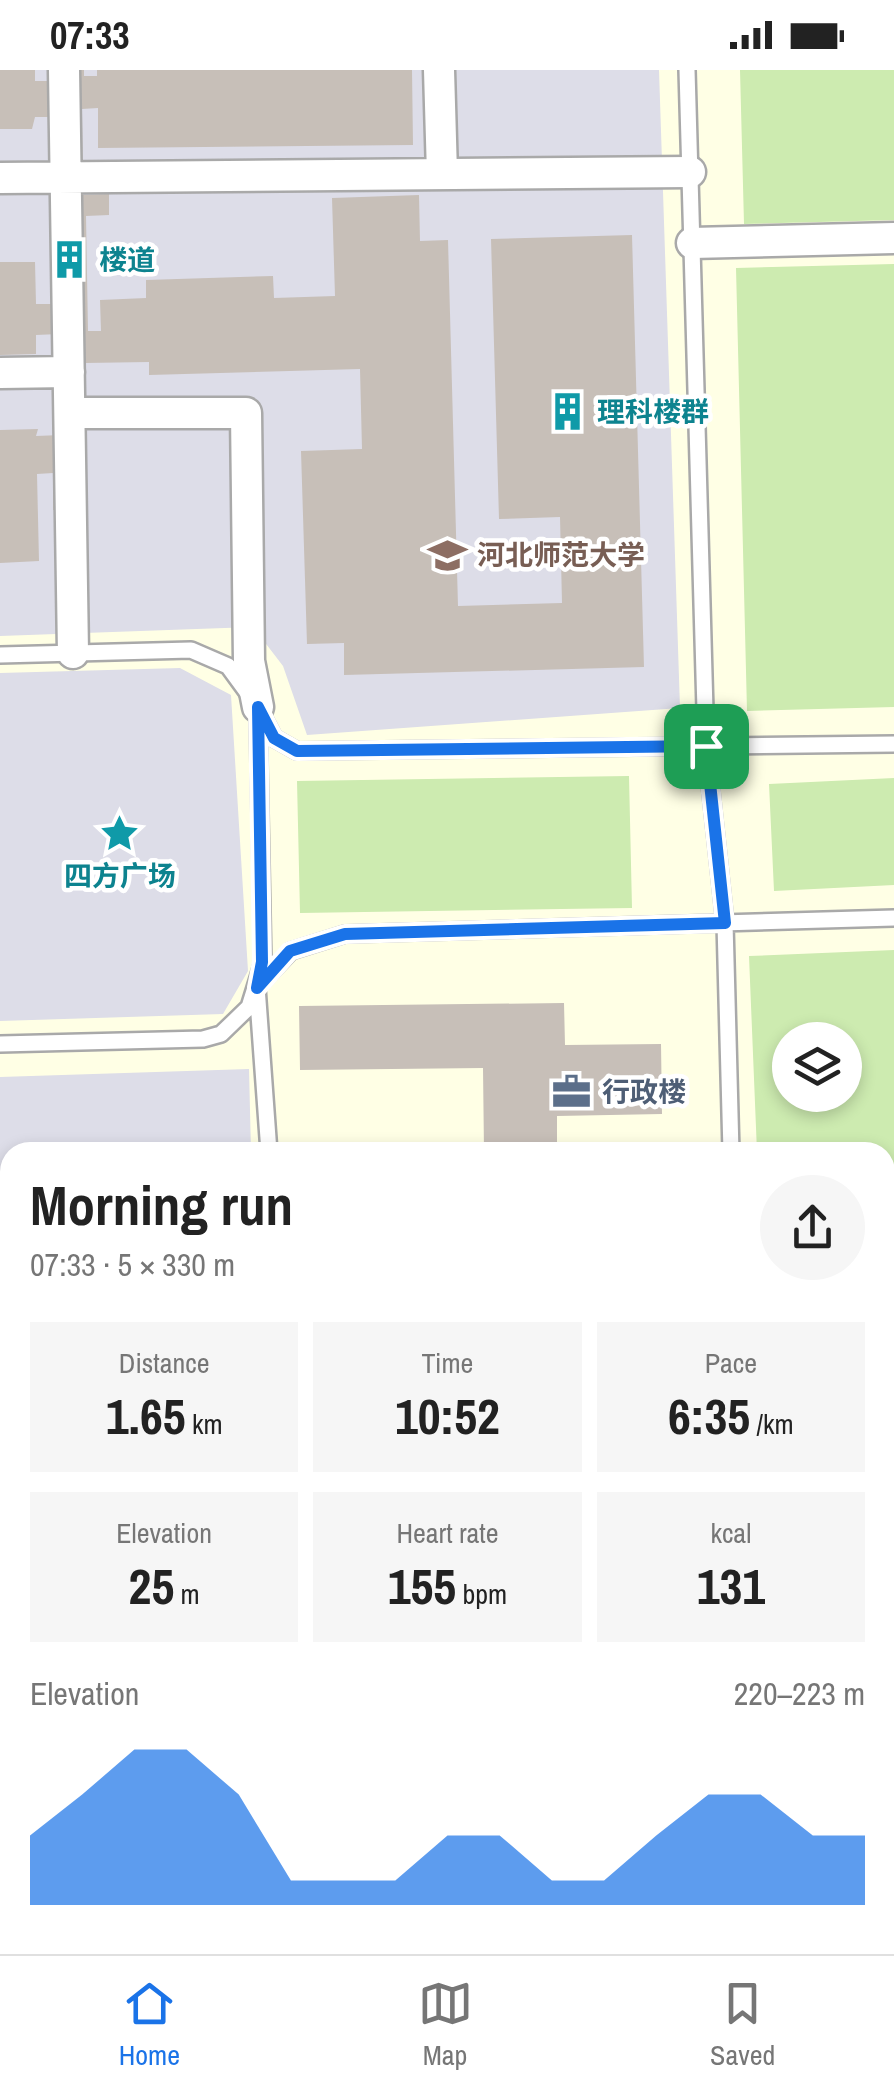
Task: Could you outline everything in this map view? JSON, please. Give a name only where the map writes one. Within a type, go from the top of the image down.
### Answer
[{"type":"street","points":[[64,70],[74,653]]},
{"type":"street","points":[[439,70],[442,174]]},
{"type":"street","points":[[0,178],[690,172]]},
{"type":"street","points":[[692,244],[894,238]]},
{"type":"street","points":[[0,373],[69,372]]},
{"type":"street","points":[[70,414],[246,412],[249,661],[258,707]]},
{"type":"lane","points":[[687,70],[706,746],[725,923],[732,1142]]},
{"type":"lane","points":[[0,656],[191,650],[228,666],[258,707],[274,738],[297,751],[894,744]]},
{"type":"lane","points":[[0,1044],[203,1039],[222,1034],[249,1007],[262,962],[258,707]]},
{"type":"lane","points":[[268,1142],[257,988],[290,951],[345,934],[894,918]]},
{"type":"shaded area","name":"河北师范大学","points":[[0,70],[894,70],[894,1142],[0,1142]]},
{"type":"shaded area","points":[[0,70],[659,70],[680,708],[307,735],[283,666],[253,627],[0,636]]},
{"type":"shaded area","name":"四方广场","points":[[180,668],[231,695],[248,971],[223,1014],[0,1021],[0,673]]},
{"type":"shaded area","points":[[249,1069],[251,1142],[0,1142],[0,1077]]},
{"type":"green space","points":[[740,70],[894,70],[894,220],[744,224]]},
{"type":"green space","points":[[894,264],[894,707],[747,711],[736,268]]},
{"type":"green space","points":[[629,776],[632,908],[300,913],[297,781]]},
{"type":"green space","points":[[894,778],[894,885],[774,891],[769,784]]},
{"type":"green space","points":[[894,950],[894,1142],[757,1142],[749,956]]},
{"type":"building","name":"理科楼群","points":[[0,70],[35,70],[35,81],[48,81],[48,70],[84,70],[84,76],[97,76],[97,70],[412,70],[413,145],[98,148],[98,108],[82,109],[83,195],[109,194],[109,215],[86,216],[88,331],[101,331],[100,300],[146,298],[146,280],[273,276],[274,298],[335,296],[332,198],[419,195],[420,241],[448,240],[458,606],[562,603],[560,517],[499,519],[491,239],[632,235],[644,667],[344,675],[344,643],[307,644],[301,451],[362,449],[360,369],[149,375],[149,362],[85,363],[87,509],[53,510],[53,473],[37,474],[39,561],[0,563],[0,430],[38,429],[36,436],[61,435],[59,334],[36,335],[36,354],[0,355],[0,262],[35,262],[36,304],[53,304],[50,117],[35,117],[32,129],[0,129]]},
{"type":"building","name":"行政楼","points":[[564,1003],[565,1045],[661,1044],[662,1114],[557,1116],[557,1142],[484,1142],[483,1068],[300,1070],[299,1006]]},
{"type":"place","name":"楼道","points":[[69,260]]},
{"type":"place","name":"理科楼群","points":[[567,412]]},
{"type":"place","name":"河北师范大学","points":[[447,555]]},
{"type":"place","name":"四方广场","points":[[120,833]]},
{"type":"place","name":"行政楼","points":[[572,1092]]},
{"type":"route","points":[[258,707],[274,738],[297,751],[706,746],[725,923],[345,934],[290,951],[257,988],[262,962],[258,707]]}]
